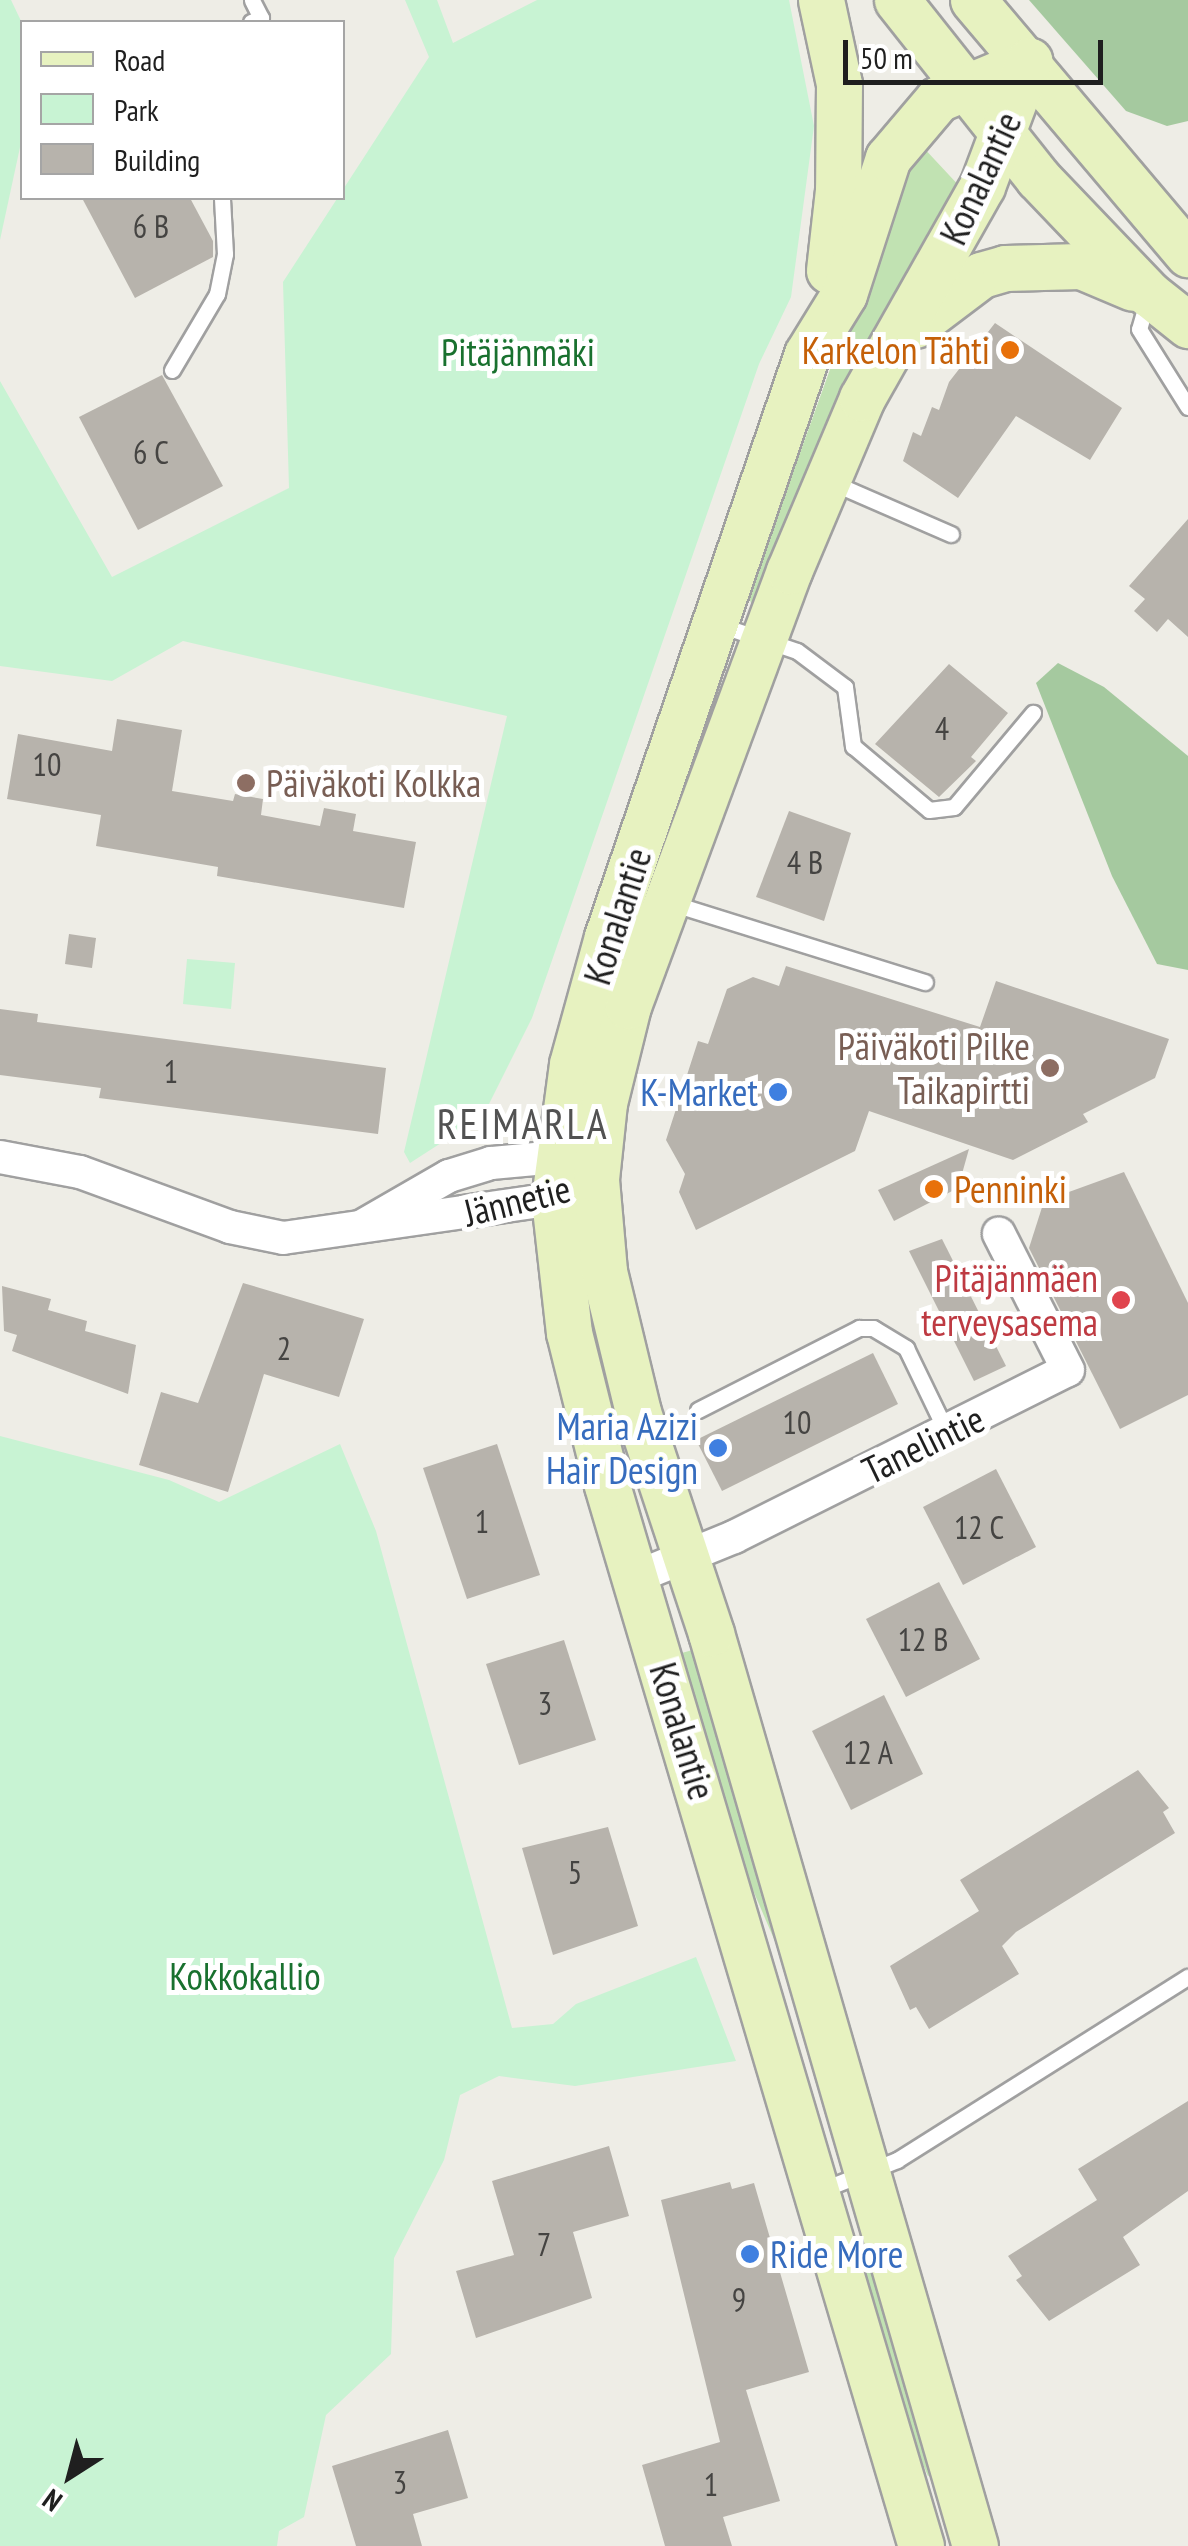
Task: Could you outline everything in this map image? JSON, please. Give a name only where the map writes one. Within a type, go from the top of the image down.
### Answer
[{"type":"main road","points":[[807,354],[826,284],[838,190],[839,84],[821,0]]},
{"type":"main road","points":[[897,0],[960,85],[1004,136],[1148,294],[1188,325]]},
{"type":"main road","points":[[974,0],[1188,254]]},
{"type":"main road","name":"Konalantie","points":[[921,2546],[820,2191],[580,1386],[555,1178],[572,1064],[603,952],[807,354],[844,294],[899,139],[960,85],[1028,61]]},
{"type":"main road","name":"Konalantie","points":[[975,2546],[870,2174],[620,1345],[604,1271],[596,1179],[614,1052],[764,639],[826,480],[1004,136],[1028,61]]},
{"type":"main road","points":[[898,340],[940,302],[1004,268],[1081,266],[1148,294]]},
{"type":"street","name":"Jännetie","points":[[0,1157],[80,1172],[262,1234],[316,1238],[356,1229],[449,1176],[491,1163],[555,1178],[596,1179]]},
{"type":"street","name":"Tanelintie","points":[[636,1576],[686,1559],[1068,1370],[999,1234]]},
{"type":"lane","points":[[252,0],[261,18],[256,20]]},
{"type":"lane","points":[[172,370],[216,294],[225,254],[222,200]]},
{"type":"lane","points":[[1148,294],[1139,329],[1188,406]]},
{"type":"lane","points":[[826,480],[951,534]]},
{"type":"lane","points":[[717,624],[796,651],[844,687],[853,746],[930,810],[954,807],[1033,713]]},
{"type":"lane","points":[[667,902],[925,982]]},
{"type":"lane","points":[[698,1410],[859,1328],[873,1328],[906,1348],[947,1433]]},
{"type":"lane","points":[[820,2191],[870,2174],[1188,1977]]},
{"type":"green space","points":[[0,0],[11,0],[21,20],[20,147],[0,240]]},
{"type":"green space","name":"Pitäjänmäki","points":[[405,0],[437,0],[453,43],[537,0],[789,0],[814,126],[791,297],[759,364],[532,1018],[483,1116],[410,1163],[404,1152],[507,716],[183,641],[112,681],[0,666],[0,381],[112,577],[289,488],[283,282],[336,200],[345,200],[345,186],[429,57]]},
{"type":"green space","points":[[1029,0],[1188,0],[1188,121],[1167,126],[1126,111]]},
{"type":"green space","points":[[921,145],[963,190],[753,610],[746,586],[762,532],[783,500],[904,164]]},
{"type":"green space","points":[[1058,663],[1104,687],[1188,756],[1188,970],[1157,964],[1112,876],[1036,683]]},
{"type":"green space","points":[[187,959],[235,963],[231,1009],[183,1004]]},
{"type":"green space","name":"Kokkokallio","points":[[0,1436],[169,1480],[219,1502],[340,1444],[376,1531],[512,2028],[553,2024],[576,2004],[696,1957],[736,2061],[575,2086],[499,2076],[460,2095],[444,2160],[394,2258],[391,2354],[326,2415],[304,2517],[279,2531],[277,2546],[0,2546]]},
{"type":"green space","points":[[700,1648],[786,1944],[777,1946],[730,1837],[678,1654]]},
{"type":"green space","points":[[879,2264],[940,2473],[928,2476],[887,2381],[858,2270]]},
{"type":"building","points":[[83,200],[191,200],[213,241],[213,257],[135,298]]},
{"type":"building","points":[[995,323],[1122,408],[1090,460],[1016,416],[958,498],[903,461],[913,432],[921,436],[932,407],[939,410],[949,382]]},
{"type":"building","points":[[162,375],[223,486],[138,530],[79,417]]},
{"type":"building","points":[[1188,519],[1188,637],[1168,619],[1157,632],[1134,611],[1145,599],[1129,586]]},
{"type":"building","points":[[949,664],[1008,713],[971,757],[976,761],[939,797],[875,744]]},
{"type":"building","points":[[117,719],[182,730],[172,791],[233,801],[235,794],[263,799],[261,815],[320,826],[324,808],[356,814],[353,831],[416,842],[404,908],[217,876],[218,867],[96,846],[101,815],[7,799],[18,734],[112,751]]},
{"type":"building","points":[[789,811],[851,833],[824,921],[756,897]]},
{"type":"building","points":[[69,934],[96,938],[92,968],[65,964]]},
{"type":"building","points":[[786,966],[980,1027],[996,981],[1169,1039],[1155,1078],[1083,1114],[1088,1122],[1013,1160],[869,1111],[855,1151],[696,1230],[679,1192],[685,1174],[666,1140],[698,1041],[708,1044],[727,989],[753,977],[779,986]]},
{"type":"building","points":[[0,1009],[38,1014],[37,1022],[386,1068],[378,1134],[99,1098],[101,1088],[0,1075]]},
{"type":"building","points":[[969,1149],[958,1188],[894,1221],[878,1190]]},
{"type":"building","name":"Pitäjänmäen terveysasema","points":[[1124,1172],[1188,1303],[1188,1395],[1120,1429],[1029,1248],[1044,1201]]},
{"type":"building","points":[[942,1239],[1006,1366],[974,1381],[909,1251]]},
{"type":"building","points":[[243,1283],[364,1319],[339,1397],[264,1374],[228,1492],[139,1465],[161,1392],[198,1403]]},
{"type":"building","points":[[2,1286],[51,1299],[48,1310],[87,1321],[85,1331],[136,1345],[128,1394],[12,1351],[17,1335],[4,1331]]},
{"type":"building","points":[[873,1353],[898,1404],[722,1491],[696,1440]]},
{"type":"building","points":[[497,1444],[540,1575],[467,1599],[423,1468]]},
{"type":"building","points":[[996,1469],[1036,1547],[963,1585],[923,1507]]},
{"type":"building","points":[[939,1582],[980,1659],[906,1697],[866,1619]]},
{"type":"building","points":[[564,1640],[596,1740],[519,1765],[486,1664]]},
{"type":"building","points":[[884,1695],[923,1774],[851,1810],[812,1731]]},
{"type":"building","points":[[1138,1770],[1169,1808],[1163,1812],[1175,1833],[1016,1932],[1002,1946],[1019,1974],[929,2029],[916,2007],[910,2010],[890,1966],[979,1911],[960,1880]]},
{"type":"building","points":[[608,1827],[638,1926],[553,1955],[522,1848]]},
{"type":"building","points":[[1188,2101],[1188,2191],[1123,2237],[1140,2265],[1049,2321],[1016,2280],[1022,2276],[1008,2256],[1097,2200],[1078,2169]]},
{"type":"building","points":[[609,2146],[629,2216],[573,2232],[592,2298],[476,2338],[456,2271],[514,2255],[492,2181]]},
{"type":"building","points":[[730,2182],[732,2189],[754,2183],[809,2372],[746,2390],[780,2501],[723,2517],[732,2546],[665,2546],[642,2465],[720,2442],[661,2200]]},
{"type":"building","points":[[448,2430],[468,2498],[413,2514],[422,2546],[356,2546],[332,2466]]},
{"type":"place","name":"Karkelon Tähti","points":[[1010,350]]},
{"type":"place","name":"Päiväkoti Kolkka","points":[[246,783]]},
{"type":"place","name":"Päiväkoti Pilke Taikapirtti","points":[[1050,1068]]},
{"type":"place","name":"K-Market","points":[[778,1092]]},
{"type":"place","name":"Penninki","points":[[934,1189]]},
{"type":"place","name":"Pitäjänmäen terveysasema","points":[[1121,1300]]},
{"type":"place","name":"Maria Azizi Hair Design","points":[[718,1448]]},
{"type":"place","name":"Ride More","points":[[750,2254]]},
{"type":"district","name":"REIMARLA","points":[[523,1124]]}]
